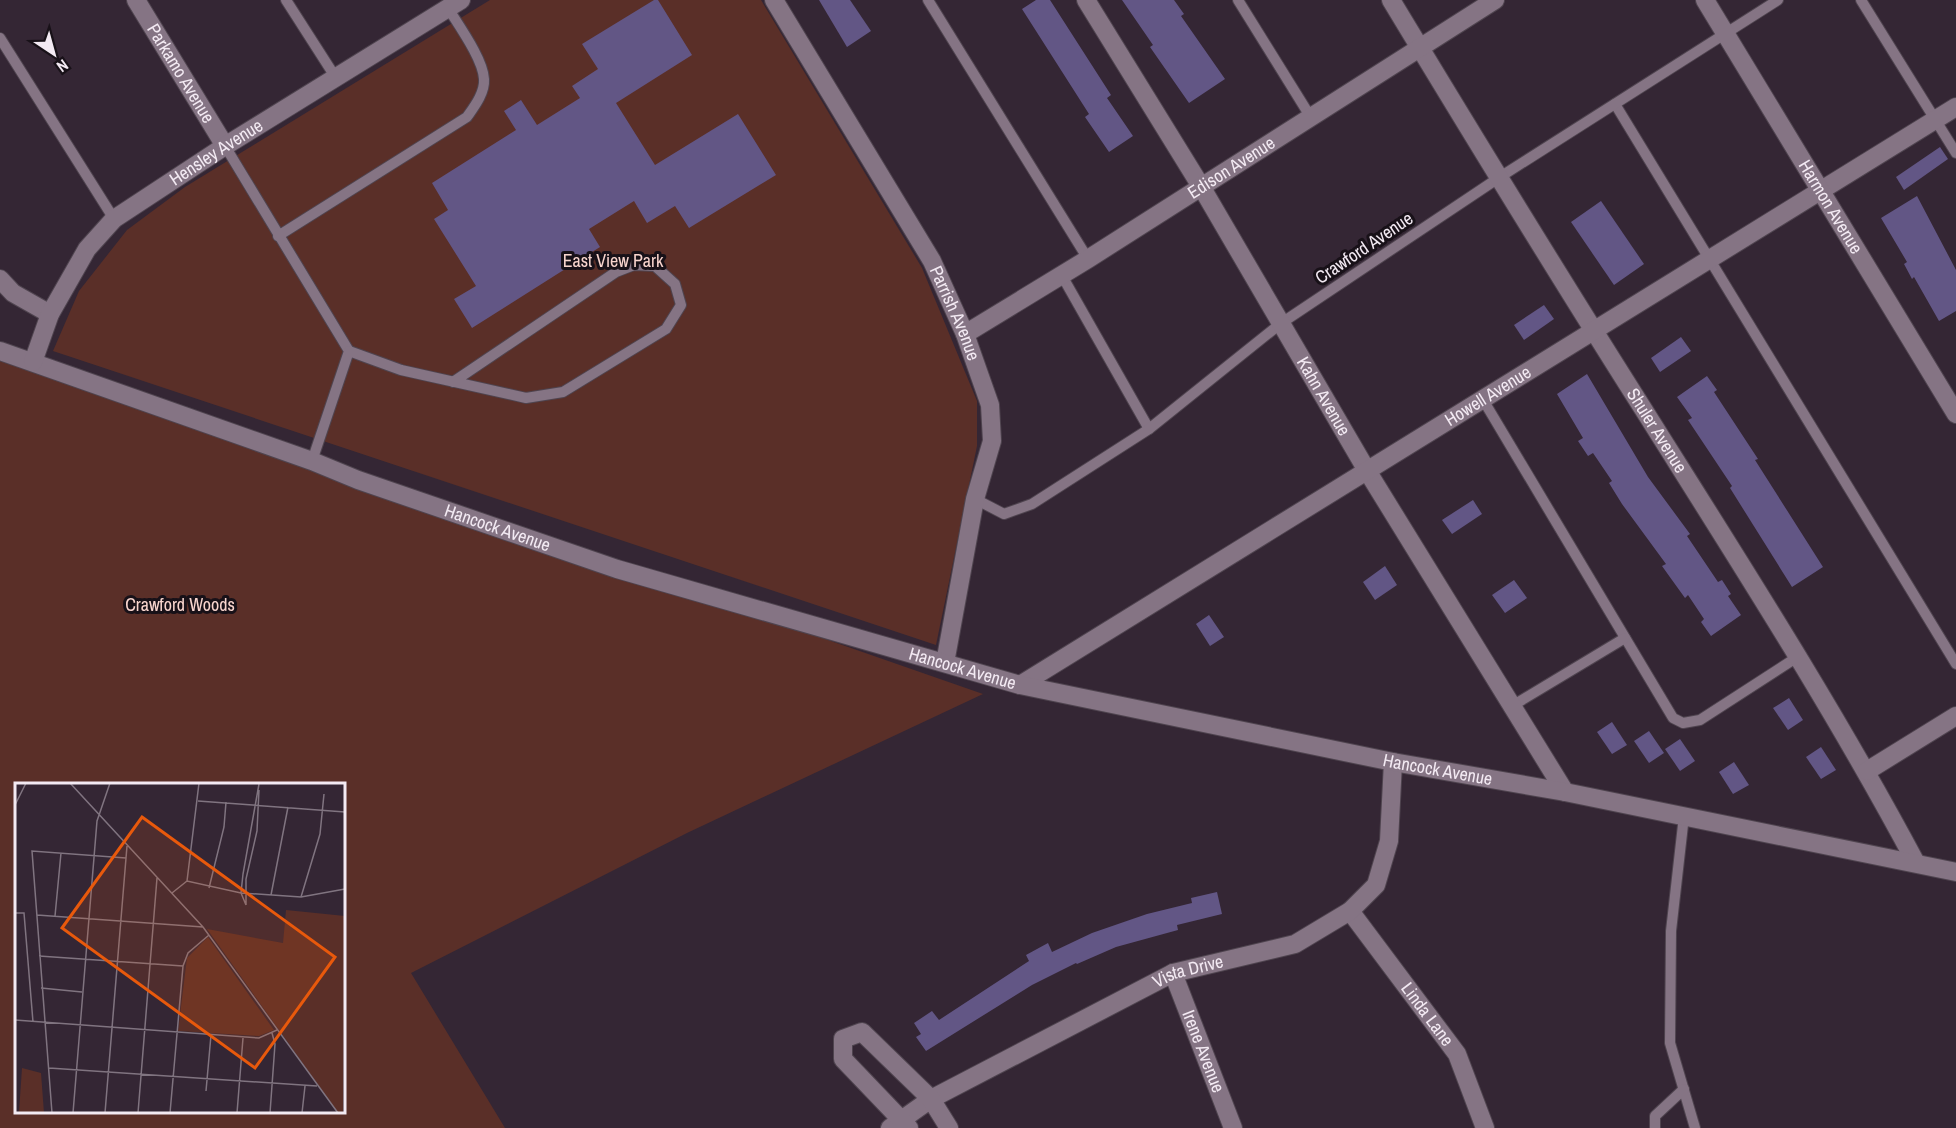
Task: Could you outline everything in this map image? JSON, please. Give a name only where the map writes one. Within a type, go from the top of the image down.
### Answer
[{"type":"street","name":"Parkamo Avenue","points":[[136,0],[225,146]]},
{"type":"street","name":"Parrish Avenue","points":[[774,0],[932,261],[965,334],[990,405],[992,441],[975,500],[945,663]]},
{"type":"street","name":"Kahn Avenue","points":[[1086,0],[1202,188],[1366,469],[1565,792]]},
{"type":"street","name":"Shuler Avenue","points":[[1391,0],[1593,329],[1799,656],[1867,771],[1916,863]]},
{"type":"street","name":"Edison Avenue","points":[[965,334],[1202,188],[1310,116],[1496,0]]},
{"type":"street","name":"Harmon Avenue","points":[[1705,0],[1956,414]]},
{"type":"street","name":"Hensley Avenue","points":[[33,362],[50,314],[87,249],[114,219],[451,3]]},
{"type":"street","name":"Howell Avenue","points":[[1020,685],[1366,469],[1956,107]]},
{"type":"street","points":[[0,279],[13,293],[50,314]]},
{"type":"street","name":"Hancock Avenue","points":[[0,351],[312,461],[358,480],[617,569],[1020,685],[1393,762],[1565,792],[1956,872]]},
{"type":"street","points":[[1867,771],[1956,716]]},
{"type":"street","name":"Vista Drive","points":[[900,1125],[932,1099],[1173,973],[1295,944],[1350,911],[1376,885],[1389,841],[1393,762]]},
{"type":"street","name":"Linda Lane","points":[[1350,911],[1456,1053],[1485,1128]]},
{"type":"street","name":"Irene Avenue","points":[[1173,973],[1233,1128]]},
{"type":"street","points":[[900,1125],[843,1059],[843,1039],[862,1032],[932,1099],[949,1128]]},
{"type":"lane","points":[[286,0],[336,78]]},
{"type":"lane","points":[[928,0],[1088,259]]},
{"type":"lane","points":[[1238,0],[1310,116]]},
{"type":"lane","name":"Crawford Avenue","points":[[975,500],[1004,514],[1032,504],[1149,429],[1280,324],[1500,177],[1778,0]]},
{"type":"lane","points":[[1861,0],[1956,153]]},
{"type":"lane","points":[[278,236],[467,117],[479,100],[485,81],[481,67],[451,3]]},
{"type":"lane","points":[[0,38],[114,219]]},
{"type":"lane","points":[[1615,104],[1956,664]]},
{"type":"lane","points":[[225,146],[350,351],[401,370],[453,382],[526,398],[562,392],[666,329],[681,305],[675,284],[655,266],[634,265],[616,272],[453,382]]},
{"type":"lane","points":[[1061,274],[1149,429]]},
{"type":"lane","points":[[312,461],[350,351]]},
{"type":"lane","points":[[1482,398],[1673,718],[1683,723],[1700,720],[1799,656]]},
{"type":"lane","points":[[1512,706],[1625,638]]},
{"type":"lane","points":[[1684,816],[1671,931],[1670,1043],[1695,1128]]},
{"type":"lane","points":[[1655,1128],[1655,1116],[1684,1089]]},
{"type":"green space","name":"East View Park","points":[[490,0],[761,0],[922,268],[977,401],[977,446],[936,645],[53,351],[79,291],[127,230],[185,187]]},
{"type":"green space","name":"Crawford Woods","points":[[0,351],[983,694],[687,833],[411,973],[505,1128],[0,1128]]},
{"type":"building","points":[[654,0],[658,0],[692,55],[616,103],[655,165],[738,114],[776,175],[689,228],[675,206],[647,223],[634,201],[589,229],[600,247],[472,328],[454,299],[476,286],[434,219],[448,210],[432,183],[516,130],[504,111],[521,100],[537,125],[580,98],[572,86],[598,69],[582,44]]},
{"type":"building","points":[[819,0],[850,0],[871,31],[847,47]]},
{"type":"building","points":[[1036,0],[1050,0],[1111,95],[1107,98],[1133,136],[1109,152],[1085,117],[1089,114],[1022,9]]},
{"type":"building","points":[[1122,0],[1174,0],[1184,14],[1181,16],[1225,79],[1189,103],[1150,47],[1153,45]]},
{"type":"building","points":[[1940,147],[1948,159],[1904,190],[1896,177]]},
{"type":"building","points":[[1917,196],[1956,270],[1956,311],[1939,321],[1914,277],[1912,279],[1904,264],[1907,262],[1881,218]]},
{"type":"building","points":[[1601,201],[1644,264],[1614,285],[1571,222]]},
{"type":"building","points":[[1544,305],[1554,319],[1524,340],[1514,325]]},
{"type":"building","points":[[1681,337],[1691,351],[1660,372],[1651,358]]},
{"type":"building","points":[[1587,374],[1648,477],[1690,534],[1687,536],[1718,582],[1722,580],[1731,594],[1728,596],[1741,615],[1711,636],[1701,622],[1704,619],[1688,595],[1685,598],[1662,566],[1666,564],[1622,504],[1609,483],[1612,481],[1593,453],[1588,456],[1578,441],[1583,438],[1557,394]]},
{"type":"building","points":[[1707,376],[1717,390],[1714,392],[1758,459],[1755,460],[1823,567],[1792,587],[1730,488],[1732,486],[1688,420],[1692,418],[1677,397]]},
{"type":"building","points":[[1473,500],[1482,514],[1452,534],[1442,520]]},
{"type":"building","points":[[1385,566],[1397,585],[1375,600],[1363,582]]},
{"type":"building","points":[[1514,580],[1527,598],[1505,613],[1492,595]]},
{"type":"building","points":[[1209,615],[1224,637],[1210,646],[1196,624]]},
{"type":"building","points":[[1789,698],[1803,720],[1788,730],[1773,708]]},
{"type":"building","points":[[1612,722],[1627,745],[1612,754],[1597,732]]},
{"type":"building","points":[[1649,731],[1664,753],[1649,763],[1634,741]]},
{"type":"building","points":[[1680,739],[1695,761],[1680,771],[1665,749]]},
{"type":"building","points":[[1821,747],[1836,770],[1821,779],[1806,757]]},
{"type":"building","points":[[1734,762],[1749,785],[1733,794],[1719,772]]},
{"type":"building","points":[[1217,892],[1222,914],[1177,925],[1178,930],[1116,947],[1076,963],[1032,985],[926,1051],[916,1037],[921,1034],[914,1023],[932,1011],[939,1020],[1029,961],[1026,955],[1048,943],[1052,952],[1092,933],[1147,914],[1192,903],[1191,898]]}]
